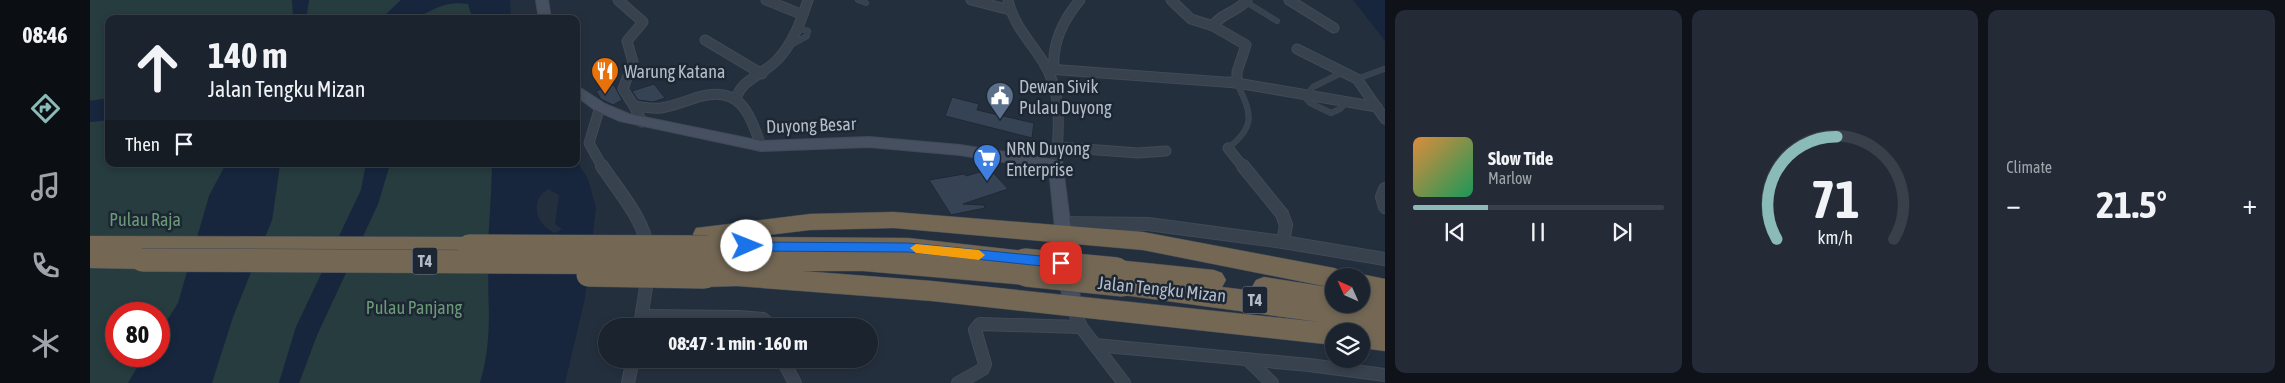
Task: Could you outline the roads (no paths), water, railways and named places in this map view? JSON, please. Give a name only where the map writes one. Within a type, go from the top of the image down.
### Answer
[{"type":"highway","points":[[706,255],[810,222],[894,220],[1063,228],[1143,241],[1325,276]]},
{"type":"highway","name":"T4","points":[[90,244],[148,252],[504,261],[590,276],[706,255]]},
{"type":"highway","name":"T4","points":[[90,260],[148,252],[469,246],[706,255]]},
{"type":"highway","points":[[706,255],[736,276],[837,283],[1076,316],[1325,333]]},
{"type":"highway","name":"Jalan Tengku Mizan","points":[[706,255],[1025,268],[1120,277],[1385,322]]},
{"type":"highway","name":"Jalan Tengku Mizan","points":[[1120,277],[1181,275],[1325,297]]},
{"type":"highway","points":[[1370,286],[1385,289]]},
{"type":"highway","points":[[1370,304],[1385,306]]},
{"type":"highway","points":[[1370,338],[1385,340]]},
{"type":"street","points":[[542,0],[544,15]]},
{"type":"street","points":[[618,0],[643,22],[626,41],[633,62],[623,89],[642,122]]},
{"type":"street","points":[[766,0],[803,15]]},
{"type":"street","points":[[736,99],[739,89],[772,66],[786,48],[803,15],[808,0]]},
{"type":"street","points":[[971,0],[1009,5],[1051,69],[1059,102],[1056,165],[1076,316],[1124,383]]},
{"type":"street","points":[[1051,69],[1056,40],[1074,7],[1080,0]]},
{"type":"street","points":[[1172,0],[1191,19],[1212,26],[1246,45],[1237,72],[1237,83]]},
{"type":"street","points":[[1289,0],[1334,28]]},
{"type":"street","points":[[1212,26],[1215,22],[1237,11],[1246,1]]},
{"type":"street","points":[[705,40],[762,74]]},
{"type":"street","points":[[1297,49],[1357,80],[1385,119]]},
{"type":"street","points":[[1051,69],[1237,83],[1305,97],[1377,107]]},
{"type":"street","name":"Duyong Besar","points":[[580,92],[600,107],[625,118],[761,146],[869,142],[960,150],[1056,165]]},
{"type":"street","points":[[634,106],[659,108],[713,94],[736,99],[753,123],[761,146]]},
{"type":"street","points":[[600,107],[589,143],[592,153],[640,224],[646,236],[649,258],[641,318]]},
{"type":"street","points":[[1058,147],[1138,153],[1166,151]]},
{"type":"street","points":[[1228,148],[1282,214],[1286,225],[1283,242]]},
{"type":"street","points":[[1385,188],[1382,197],[1385,207]]},
{"type":"street","points":[[1063,228],[1148,224],[1283,242],[1385,259]]},
{"type":"street","points":[[958,383],[983,369],[985,364],[975,330],[980,324],[1076,316]]},
{"type":"street","points":[[714,318],[750,318]]},
{"type":"street","points":[[1095,345],[1246,359],[1385,376]]},
{"type":"street","points":[[1246,359],[1272,383]]},
{"type":"street","points":[[628,383],[631,368]]},
{"type":"street","points":[[787,368],[795,383]]},
{"type":"lane","points":[[858,0],[866,3]]},
{"type":"lane","points":[[1246,1],[1277,21]]},
{"type":"lane","points":[[1357,80],[1384,69]]},
{"type":"lane","points":[[1305,97],[1313,87],[1343,72]]},
{"type":"lane","points":[[1228,148],[1243,136],[1251,122],[1250,113],[1237,83]]},
{"type":"water","points":[[292,0],[309,0],[307,15],[293,15]]},
{"type":"water","points":[[401,0],[510,0],[511,15],[472,15],[468,4],[459,3],[444,5],[422,15],[385,15]]},
{"type":"water","points":[[1353,0],[1385,0],[1385,41]]},
{"type":"water","points":[[105,99],[105,120],[90,122],[90,101]]},
{"type":"water","points":[[580,166],[588,179],[596,208],[585,298],[565,383],[480,383],[487,351],[488,336],[488,244],[492,167]],"holes":[[[548,189],[559,195],[555,224],[562,229],[555,233],[544,225],[537,213],[538,200]]]},
{"type":"water","points":[[224,167],[280,167],[272,220],[233,317],[212,383],[128,383],[137,367],[170,367],[170,316],[178,303],[209,196]]},
{"type":"water","points":[[365,167],[389,167],[378,204],[317,335],[299,383],[279,383],[296,327],[361,190]]},
{"type":"place","name":"Warung Katana","points":[[605,95]]},
{"type":"place","name":"Dewan Sivik Pulau Duyong","points":[[1000,120]]},
{"type":"place","name":"NRN Duyong Enterprise","points":[[987,182]]},
{"type":"park label","name":"Pulau Raja","points":[[145,219]]},
{"type":"park label","name":"Pulau Panjang","points":[[414,307]]}]
